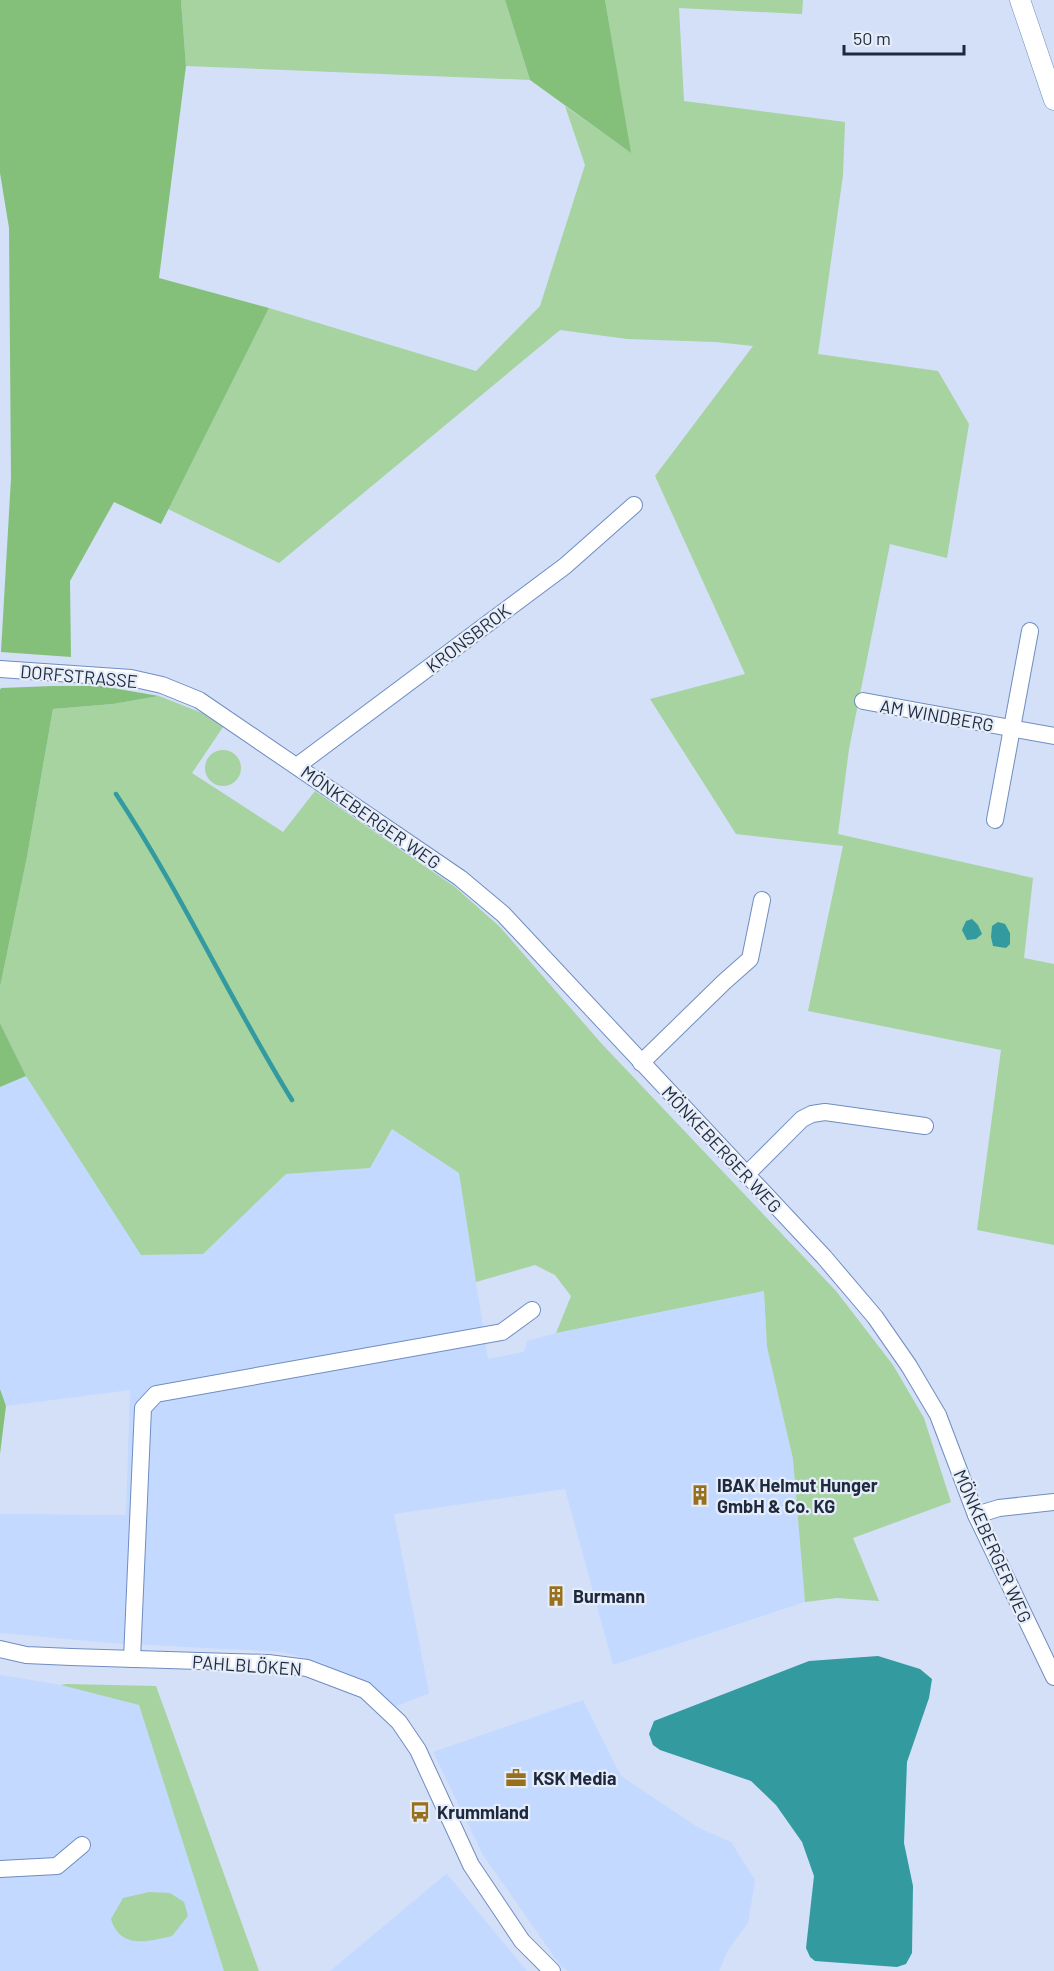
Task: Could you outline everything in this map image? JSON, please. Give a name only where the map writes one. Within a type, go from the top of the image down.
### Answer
[{"type":"street","points":[[1020,0],[1054,100]]},
{"type":"street","name":"KRONSBROK","points":[[297,766],[565,566],[634,505]]},
{"type":"street","name":"AM WINDBERG","points":[[995,820],[1030,631]]},
{"type":"street","name":"DORFSTRASSE","points":[[5,670],[131,678],[162,685],[199,700],[252,735]]},
{"type":"street","name":"AM WINDBERG","points":[[863,701],[1054,736]]},
{"type":"street","name":"MÖNKEBERGER WEG","points":[[252,735],[460,878],[503,914],[831,1265],[875,1317],[909,1366],[938,1415],[976,1515],[1054,1677]]},
{"type":"street","points":[[641,1063],[750,959],[762,900]]},
{"type":"street","points":[[746,1175],[802,1119],[812,1114],[825,1112],[925,1126]]},
{"type":"street","points":[[132,1659],[143,1408],[156,1394],[502,1332],[532,1310]]},
{"type":"street","points":[[976,1515],[999,1508],[1054,1502]]},
{"type":"street","name":"PAHLBLÖKEN","points":[[0,1649],[26,1654],[268,1663],[307,1668],[365,1690],[399,1722],[418,1750],[471,1865],[522,1941],[552,1971]]},
{"type":"street","points":[[0,1869],[57,1866],[82,1845]]},
{"type":"shaded area","points":[[0,0],[181,0],[186,66],[159,278],[269,308],[161,524],[114,502],[70,581],[71,657],[1,652],[11,478],[9,228],[0,173]]},
{"type":"shaded area","points":[[181,0],[505,0],[530,80],[186,66]]},
{"type":"shaded area","points":[[505,0],[605,0],[631,153],[530,80]]},
{"type":"shaded area","points":[[605,0],[803,0],[802,14],[679,8],[684,101],[845,122],[843,175],[818,354],[938,371],[969,424],[947,558],[890,544],[849,749],[838,834],[1033,878],[1024,958],[1054,964],[1054,1245],[977,1230],[1001,1050],[808,1011],[843,846],[736,834],[650,699],[745,674],[655,476],[753,346],[716,342],[627,339],[560,330],[279,563],[168,509],[269,308],[476,371],[540,306],[585,165],[565,106],[630,152]]},
{"type":"shaded area","points":[[101,686],[159,696],[113,704],[53,709],[27,857],[0,987],[0,690],[1,688]]},
{"type":"shaded area","points":[[159,696],[202,713],[223,727],[192,773],[283,832],[315,791],[455,887],[500,927],[601,1043],[836,1291],[893,1365],[924,1418],[951,1502],[853,1538],[879,1601],[837,1598],[805,1602],[793,1459],[767,1347],[764,1291],[556,1333],[571,1296],[555,1275],[535,1265],[476,1282],[459,1173],[392,1129],[370,1168],[286,1174],[203,1254],[141,1255],[26,1076],[0,1023],[0,987],[27,857],[53,709],[113,704]]},
{"type":"shaded area","points":[[223,750],[235,756],[241,768],[235,780],[223,786],[211,780],[205,768],[211,756]]},
{"type":"shaded area","points":[[972,919],[982,934],[976,939],[967,940],[962,930],[966,921]]},
{"type":"shaded area","points":[[998,922],[1005,924],[1010,933],[1010,944],[1006,948],[993,946],[992,926]]},
{"type":"shaded area","points":[[0,1023],[26,1076],[0,1087]]},
{"type":"shaded area","points":[[26,1076],[142,1255],[203,1254],[286,1174],[370,1168],[392,1129],[459,1173],[488,1359],[524,1352],[527,1341],[556,1333],[764,1291],[767,1347],[793,1459],[805,1602],[613,1665],[565,1489],[394,1514],[429,1693],[394,1707],[374,1687],[321,1663],[283,1652],[112,1643],[0,1633],[0,1514],[126,1515],[130,1390],[6,1406],[0,1389],[0,1087]]},
{"type":"shaded area","points":[[0,1389],[6,1406],[0,1454]]},
{"type":"shaded area","points":[[878,1656],[920,1669],[932,1679],[929,1698],[907,1762],[904,1843],[913,1886],[912,1953],[906,1964],[897,1967],[815,1961],[810,1957],[806,1948],[814,1876],[802,1842],[776,1805],[751,1781],[660,1750],[653,1745],[649,1734],[654,1721],[809,1661]]},
{"type":"shaded area","points":[[0,1675],[61,1685],[139,1705],[224,1971],[0,1971]]},
{"type":"shaded area","points":[[61,1685],[156,1686],[259,1971],[224,1971],[139,1705]]},
{"type":"shaded area","points":[[583,1700],[621,1776],[699,1828],[731,1842],[755,1880],[748,1923],[728,1950],[719,1971],[568,1971],[560,1965],[483,1855],[433,1752]]},
{"type":"shaded area","points":[[446,1874],[527,1971],[330,1971]]},
{"type":"shaded area","points":[[149,1892],[170,1893],[184,1902],[188,1916],[172,1936],[144,1941],[128,1939],[115,1929],[111,1919],[123,1898]]},
{"type":"waterway","points":[[116,794],[162,869],[247,1024],[292,1100]]},
{"type":"place","name":"IBAK Helmut Hunger GmbH & Co. KG","points":[[700,1495]]},
{"type":"place","name":"Burmann","points":[[556,1596]]},
{"type":"place","name":"KSK Media","points":[[516,1778]]},
{"type":"place","name":"Krummland","points":[[420,1812]]}]
